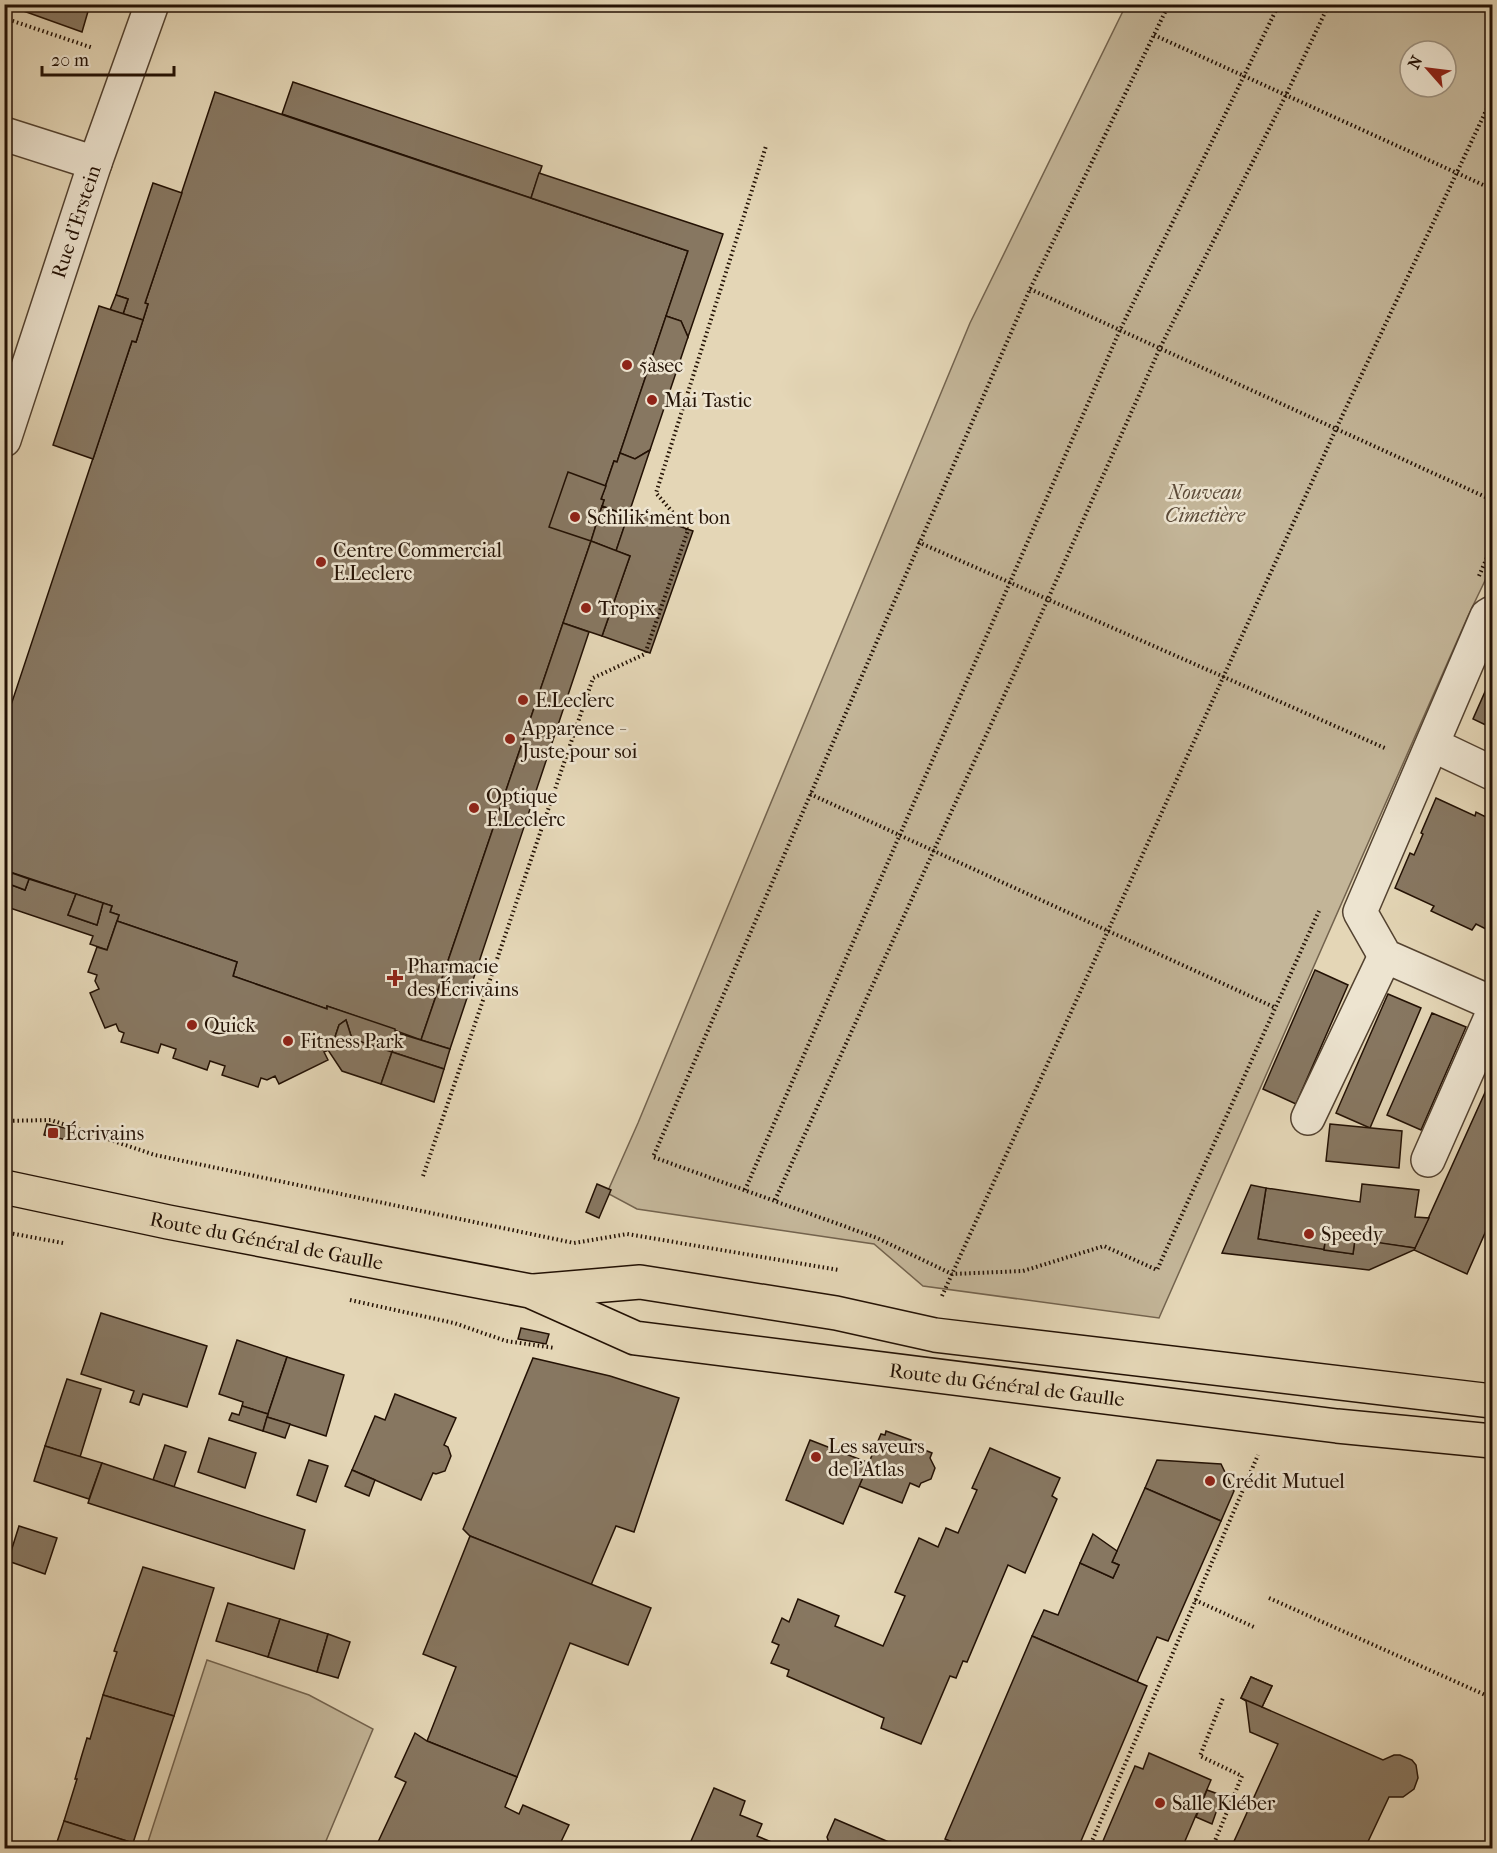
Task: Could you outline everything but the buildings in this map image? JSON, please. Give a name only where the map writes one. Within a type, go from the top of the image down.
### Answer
[{"type":"main road","name":"Route du Général de Gaulle","points":[[4,1187],[168,1222],[530,1291],[635,1338],[1337,1426],[1492,1441]]},
{"type":"main road","name":"Route du Général de Gaulle","points":[[530,1291],[640,1282],[836,1313],[935,1335],[1492,1401]]},
{"type":"street","name":"Rue d'Erstein","points":[[4,441],[95,163],[152,4]]},
{"type":"street","points":[[4,134],[95,163]]},
{"type":"street","points":[[1492,613],[1487,616],[1360,912],[1385,956],[1492,1003]]},
{"type":"street","points":[[1433,745],[1492,773]]},
{"type":"street","points":[[1308,1118],[1385,956]]},
{"type":"street","points":[[1428,1160],[1492,1015]]},
{"type":"path","points":[[1157,1269],[1104,1246],[1023,1271],[952,1274],[877,1238],[652,1157],[1030,289],[1169,4]]},
{"type":"path","points":[[745,1190],[1120,330],[1279,4]]},
{"type":"path","points":[[775,1200],[1160,348],[1329,4]]},
{"type":"path","points":[[4,18],[93,48]]},
{"type":"path","points":[[1154,35],[1492,189]]},
{"type":"path","points":[[941,1298],[1336,429],[1492,98]]},
{"type":"path","points":[[423,1176],[593,678],[645,654],[688,530],[656,492],[766,146]]},
{"type":"path","points":[[1030,289],[1492,500]]},
{"type":"path","points":[[918,542],[1390,750]]},
{"type":"path","points":[[810,794],[1276,1008]]},
{"type":"path","points":[[1089,1848],[1261,1449]]},
{"type":"path","points":[[1269,1598],[1492,1698]]},
{"type":"path","points":[[1195,1600],[1256,1628]]},
{"type":"path","points":[[1212,1848],[1242,1776],[1200,1756],[1223,1698]]},
{"type":"green space","name":"Nouveau Cimetière","points":[[1126,5],[1492,5],[1492,566],[1159,1318],[923,1286],[874,1244],[637,1209],[607,1193],[970,323]]},
{"type":"green space","points":[[207,1660],[309,1695],[373,1729],[323,1848],[146,1848]]},
{"type":"place","name":"5àsec","points":[[627,365]]},
{"type":"place","name":"Mai Tastic","points":[[652,400]]},
{"type":"place","name":"Schilik‘ment bon","points":[[575,517]]},
{"type":"place","name":"Centre Commercial E.Leclerc","points":[[321,562]]},
{"type":"place","name":"Tropix","points":[[586,608]]},
{"type":"place","name":"E.Leclerc","points":[[523,700]]},
{"type":"place","name":"Apparence - Juste pour soi","points":[[510,739]]},
{"type":"place","name":"Optique E.Leclerc","points":[[474,808]]},
{"type":"place","name":"Pharmacie des Écrivains","points":[[395,978]]},
{"type":"place","name":"Quick","points":[[192,1025]]},
{"type":"place","name":"Fitness Park","points":[[288,1041]]},
{"type":"place","name":"Écrivains","points":[[53,1133]]},
{"type":"place","name":"Speedy","points":[[1309,1234]]},
{"type":"place","name":"Les saveurs de l'Atlas","points":[[816,1457]]},
{"type":"place","name":"Crédit Mutuel","points":[[1210,1481]]},
{"type":"place","name":"Salle Kléber","points":[[1160,1803]]}]
